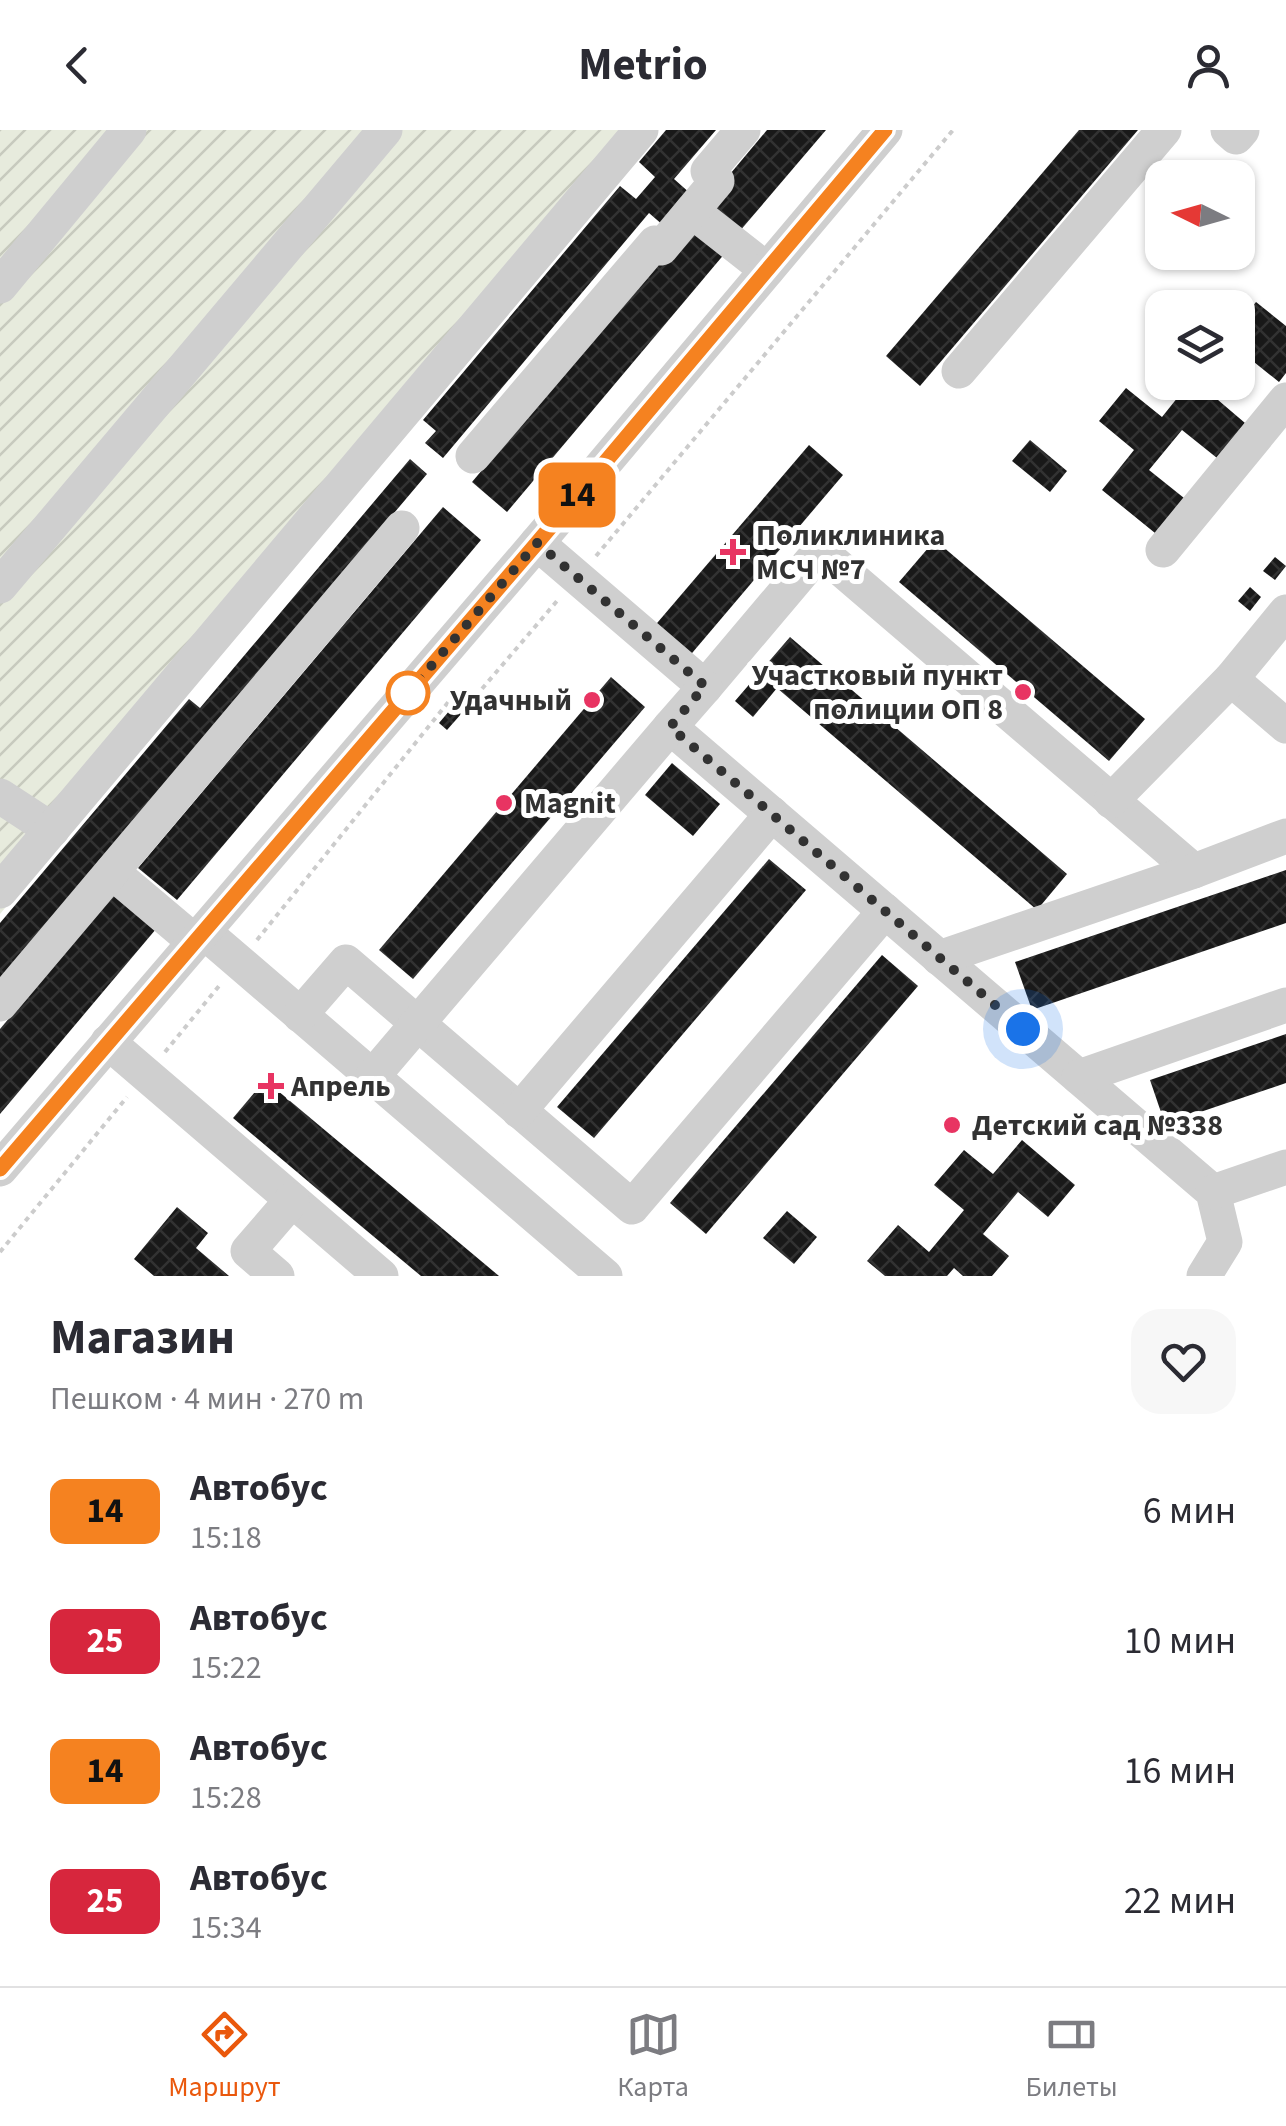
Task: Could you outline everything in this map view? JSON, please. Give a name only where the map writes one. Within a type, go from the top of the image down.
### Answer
[{"type":"street","points":[[0,286],[129,130]]},
{"type":"street","points":[[0,586],[385,130]]},
{"type":"street","points":[[0,891],[640,130]]},
{"type":"street","points":[[473,456],[655,243],[662,248],[718,181],[708,171],[743,130]]},
{"type":"street","points":[[0,1168],[537,543],[885,130]]},
{"type":"street","points":[[958,371],[1164,130]]},
{"type":"street","points":[[1228,130],[1236,137],[1242,130]]},
{"type":"street","points":[[692,211],[767,270]]},
{"type":"street","points":[[1163,550],[1286,400]]},
{"type":"street","points":[[0,1004],[402,528]]},
{"type":"street","points":[[537,543],[705,686]]},
{"type":"street","points":[[372,1076],[820,551],[1194,871]]},
{"type":"street","points":[[1112,801],[1231,680],[1286,612]]},
{"type":"street","points":[[1231,680],[1286,726]]},
{"type":"street","points":[[670,727],[1213,1192],[1224,1242],[1204,1276]]},
{"type":"street","points":[[0,796],[52,830]]},
{"type":"street","points":[[520,1110],[772,814]]},
{"type":"street","points":[[940,958],[1286,836]]},
{"type":"street","points":[[112,872],[238,963],[605,1276]]},
{"type":"street","points":[[300,1015],[346,962],[632,1207],[885,911]]},
{"type":"street","points":[[1079,1077],[1286,1005]]},
{"type":"street","points":[[108,1042],[381,1276]]},
{"type":"street","points":[[1213,1192],[1286,1167]]},
{"type":"street","points":[[277,1276],[248,1251],[292,1200]]},
{"type":"path","points":[[0,1252],[458,690],[475,698],[952,130]]},
{"type":"shaded area","points":[[0,130],[658,130],[0,914]]},
{"type":"building","points":[[666,130],[716,130],[674,179],[691,194],[664,226],[649,213],[443,458],[425,443],[436,431],[423,420],[620,186],[636,199],[655,177],[639,162]]},
{"type":"building","points":[[767,130],[826,130],[739,232],[705,204]]},
{"type":"building","points":[[1079,130],[1138,130],[920,386],[886,356]]},
{"type":"building","points":[[691,222],[726,252],[507,512],[472,482]]},
{"type":"building","points":[[1255,303],[1286,326],[1286,373],[1279,382],[1255,363]]},
{"type":"building","points":[[1126,388],[1162,417],[1176,400],[1218,400],[1245,423],[1217,458],[1182,430],[1149,470],[1184,498],[1155,533],[1102,490],[1134,450],[1099,421]]},
{"type":"building","points":[[1030,440],[1067,471],[1050,492],[1012,461]]},
{"type":"building","points":[[809,445],[843,475],[687,659],[652,629]]},
{"type":"building","points":[[410,459],[427,474],[0,980],[0,923],[189,699],[200,708]]},
{"type":"building","points":[[443,507],[481,540],[177,900],[138,868]]},
{"type":"building","points":[[935,540],[1145,719],[1109,761],[899,582]]},
{"type":"building","points":[[1275,557],[1286,566],[1275,580],[1263,571]]},
{"type":"building","points":[[1250,587],[1261,597],[1250,611],[1238,601]]},
{"type":"building","points":[[790,637],[1067,874],[1037,910],[777,688],[753,717],[735,701]]},
{"type":"building","points":[[611,677],[645,707],[413,979],[379,950]]},
{"type":"building","points":[[461,697],[469,705],[447,730],[439,723]]},
{"type":"building","points":[[672,763],[720,804],[693,836],[645,795]]},
{"type":"building","points":[[769,859],[806,890],[594,1138],[557,1107]]},
{"type":"building","points":[[1286,870],[1286,923],[1032,1010],[1015,962]]},
{"type":"building","points":[[114,894],[156,929],[0,1114],[0,1029]]},
{"type":"building","points":[[882,955],[918,986],[706,1234],[670,1203]]},
{"type":"building","points":[[1286,1034],[1286,1083],[1165,1124],[1150,1080]]},
{"type":"building","points":[[265,1080],[499,1276],[421,1276],[361,1226],[233,1118]]},
{"type":"building","points":[[1022,1140],[1075,1185],[1048,1217],[1018,1192],[983,1234],[1009,1256],[992,1276],[963,1276],[954,1268],[947,1276],[885,1276],[867,1261],[898,1225],[929,1252],[964,1210],[934,1185],[964,1150],[993,1174]]},
{"type":"building","points":[[177,1207],[208,1233],[196,1248],[229,1276],[154,1276],[134,1259]]},
{"type":"building","points":[[787,1211],[817,1237],[794,1264],[763,1238]]},
{"type":"bus line","name":"14","points":[[0,1169],[885,130]]},
{"type":"place","name":"Поликлиника МСЧ №7","points":[[733,552]]},
{"type":"place","name":"Участковый пункт полиции ОП 8","points":[[1023,692]]},
{"type":"place","name":"Удачный","points":[[592,700]]},
{"type":"place","name":"Magnit","points":[[504,803]]},
{"type":"place","name":"Апрель","points":[[271,1086]]},
{"type":"place","name":"Детский сад №338","points":[[952,1125]]},
{"type":"route","points":[[408,693],[537,543],[705,686],[670,727],[1023,1029]]}]
